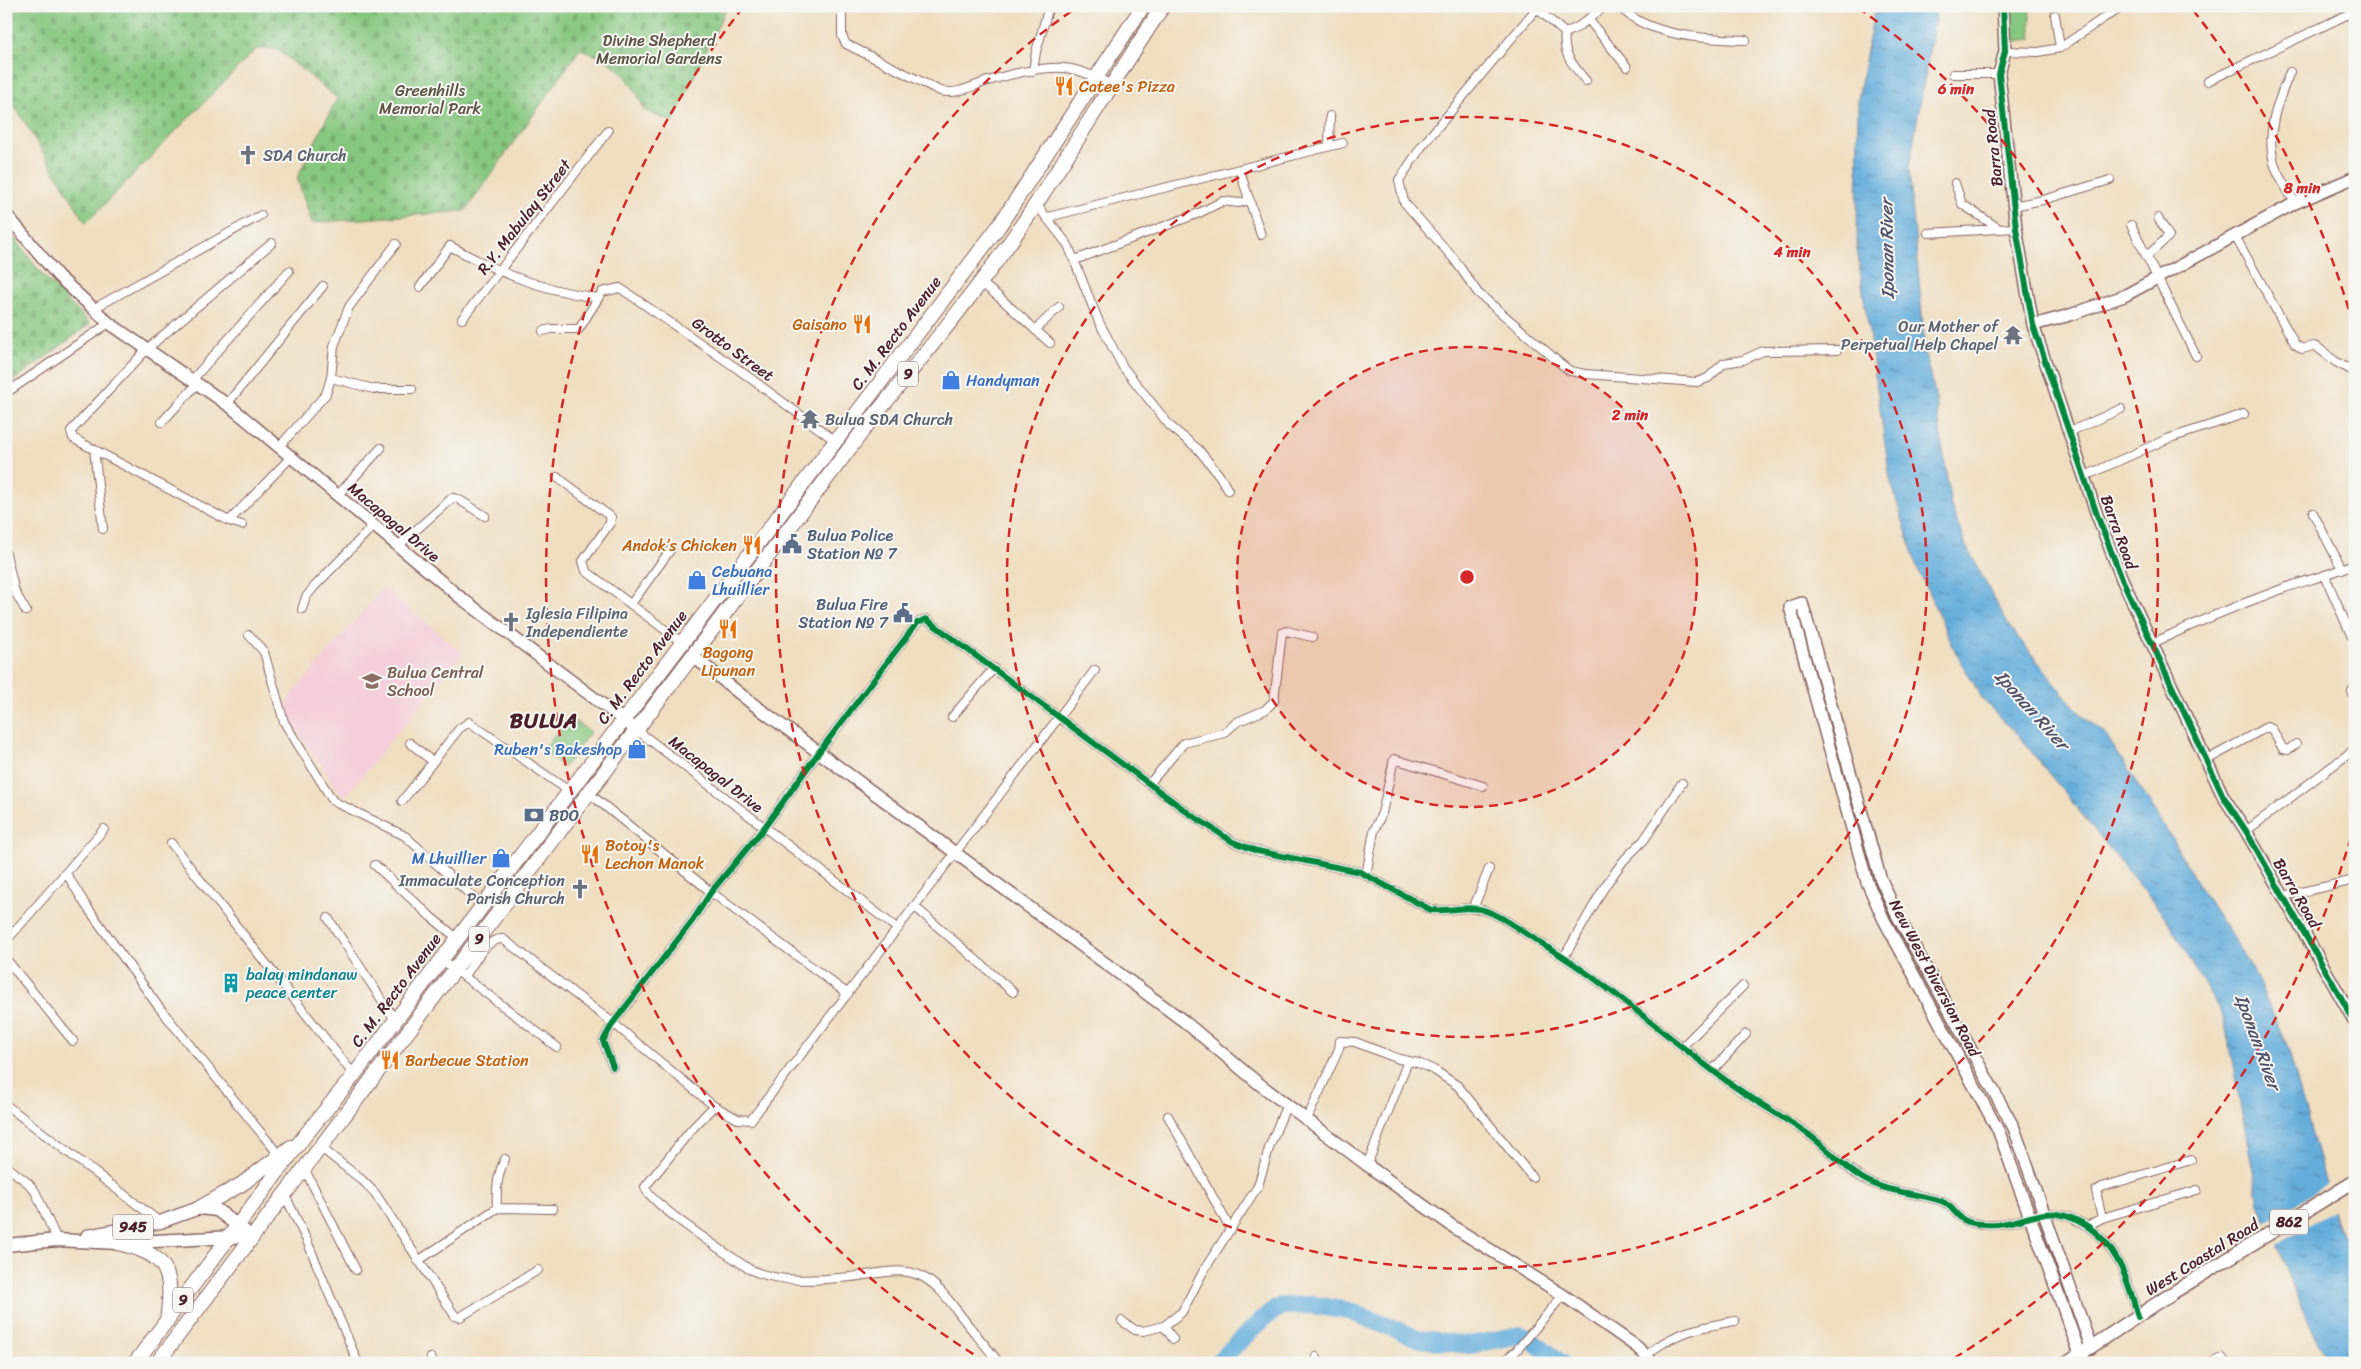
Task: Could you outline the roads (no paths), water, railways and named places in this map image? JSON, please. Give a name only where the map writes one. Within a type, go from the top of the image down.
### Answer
[{"type":"highway","name":"C. M. Recto Avenue","points":[[135,1363],[303,1138],[354,1075],[683,643],[1014,204],[1143,6]]},
{"type":"highway","name":"C. M. Recto Avenue","points":[[157,1363],[284,1193],[461,973],[504,906],[848,451],[980,282],[1036,204],[1111,84],[1163,6]]},
{"type":"highway","points":[[486,900],[504,906]]},
{"type":"highway","points":[[199,1208],[242,1184],[303,1138]]},
{"type":"highway","points":[[117,1242],[143,1249],[156,1257],[163,1266],[170,1291],[167,1321]]},
{"type":"main road","name":"West Coastal Road","points":[[2067,1363],[2355,1181]]},
{"type":"main road","name":"945","points":[[6,1245],[61,1240],[160,1222],[199,1208]]},
{"type":"main road","points":[[199,1208],[217,1210],[234,1232]]},
{"type":"main road","name":"945","points":[[61,1240],[117,1242],[234,1232],[251,1236]]},
{"type":"street","points":[[842,6],[842,36],[846,44],[940,90],[950,93],[959,92],[986,81],[1033,71],[1065,68],[1111,84]]},
{"type":"street","points":[[1033,71],[1037,46],[1049,6]]},
{"type":"street","points":[[1565,33],[1605,6]]},
{"type":"street","points":[[1619,6],[1634,18],[1652,28],[1701,39],[1746,40]]},
{"type":"street","name":"Barra Road","points":[[2003,6],[2005,51],[2000,74],[2013,206],[2033,325],[2097,515],[2122,580],[2223,796],[2246,831],[2355,1022]]},
{"type":"street","points":[[2005,51],[2038,52],[2060,48],[2105,17],[2125,6]]},
{"type":"street","points":[[1565,33],[1535,7],[1422,146],[1399,180],[1404,202],[1454,259],[1482,297],[1560,364],[1570,371],[1586,374],[1650,377],[1670,381],[1697,382],[1708,378],[1724,363],[1743,360],[1763,351],[1837,350]]},
{"type":"street","points":[[2208,82],[2355,11]]},
{"type":"street","points":[[2055,15],[2060,48]]},
{"type":"street","points":[[1588,19],[1627,67]]},
{"type":"street","points":[[1565,33],[1564,49],[1567,56],[1586,80]]},
{"type":"street","points":[[2290,72],[2279,99],[2271,132],[2270,149],[2277,170],[2295,203]]},
{"type":"street","points":[[1953,74],[2000,74]]},
{"type":"street","points":[[1330,116],[1330,145]]},
{"type":"street","name":"R.Y. Mabulay Street","points":[[462,319],[608,132]]},
{"type":"street","points":[[1048,216],[1343,142]]},
{"type":"street","points":[[1239,169],[1261,235]]},
{"type":"street","points":[[2033,325],[2112,302],[2157,280],[2295,203],[2355,177]]},
{"type":"street","points":[[2013,206],[2043,200],[2110,180]]},
{"type":"street","points":[[1955,183],[1962,204],[1998,228]]},
{"type":"street","points":[[1075,260],[1199,214],[1223,201],[1239,203],[1250,200]]},
{"type":"street","points":[[1036,204],[1048,216],[1068,245],[1100,322],[1123,367],[1170,426],[1198,449],[1219,475],[1228,490]]},
{"type":"street","name":"Macapagal Drive","points":[[6,214],[58,276],[109,323],[227,404],[397,547],[491,622],[638,730],[898,929]]},
{"type":"street","points":[[93,309],[261,216]]},
{"type":"street","points":[[2146,257],[2169,236],[2158,218]]},
{"type":"street","points":[[2131,225],[2196,356]]},
{"type":"street","points":[[1928,233],[2016,228]]},
{"type":"street","points":[[2235,236],[2295,344],[2302,349],[2317,347],[2336,362],[2355,372]]},
{"type":"street","points":[[242,525],[229,521],[73,438],[71,431],[148,348],[272,243]]},
{"type":"street","points":[[279,447],[326,394],[331,378],[334,346],[349,307],[396,244]]},
{"type":"street","points":[[420,287],[450,246],[499,271],[559,292],[597,298],[579,329],[543,331]]},
{"type":"street","points":[[162,422],[289,270]]},
{"type":"street","points":[[980,282],[1050,343]]},
{"type":"street","points":[[227,404],[323,286]]},
{"type":"street","name":"Grotto Street","points":[[597,298],[602,292],[614,288],[627,292],[735,367],[848,451]]},
{"type":"street","points":[[1035,330],[1059,307]]},
{"type":"street","points":[[6,393],[109,323]]},
{"type":"street","points":[[331,378],[374,389],[412,389]]},
{"type":"street","points":[[2069,432],[2121,410]]},
{"type":"street","points":[[2085,476],[2167,439],[2244,414]]},
{"type":"street","points":[[337,496],[381,448]]},
{"type":"street","points":[[94,449],[103,529]]},
{"type":"street","points":[[229,521],[291,458]]},
{"type":"street","points":[[557,477],[611,517],[610,523],[585,557],[584,567],[683,643]]},
{"type":"street","points":[[397,547],[452,498],[458,499],[485,516]]},
{"type":"street","points":[[2313,513],[2342,569]]},
{"type":"street","points":[[302,609],[306,596],[373,526]]},
{"type":"street","points":[[631,604],[671,549]]},
{"type":"street","points":[[6,554],[14,592],[26,610]]},
{"type":"street","points":[[2153,643],[2191,625],[2272,592],[2325,576],[2355,563]]},
{"type":"street","points":[[2325,576],[2351,635]]},
{"type":"street","name":"New West Diversion Road","points":[[2080,1354],[1999,1132],[1884,920],[1867,882],[1790,606],[1802,603],[1880,878],[1896,914],[2014,1128],[2091,1347]]},
{"type":"street","points":[[613,1067],[603,1041],[613,1023],[693,920],[711,892],[764,828],[917,623],[926,619],[1148,784],[1233,842],[1256,851],[1345,869],[1366,876],[1431,910],[1473,908],[1492,914],[1564,957],[1635,1008],[1756,1102],[1810,1135],[1845,1167],[1862,1179],[1883,1188],[1941,1201],[1952,1206],[1963,1220],[1974,1223],[1994,1225],[2044,1214],[2061,1215],[2087,1226],[2104,1241],[2119,1261],[2138,1317]]},
{"type":"street","points":[[1148,784],[1184,744],[1224,734],[1237,722],[1265,710],[1274,701],[1282,633],[1286,631],[1312,637]]},
{"type":"street","points":[[249,635],[264,652],[284,722],[333,801],[406,836],[486,900]]},
{"type":"street","points":[[694,657],[749,701],[1185,1022],[1258,1083],[1367,1165],[1455,1228],[1563,1295],[1650,1359],[1660,1343],[1698,1328],[1735,1321]]},
{"type":"street","points":[[952,716],[994,668]]},
{"type":"street","points":[[461,973],[492,940],[503,939],[613,1023],[714,1106],[738,1119],[751,1120],[1095,670]]},
{"type":"street","points":[[2355,686],[2352,691],[2355,700]]},
{"type":"street","points":[[402,801],[459,729],[469,722],[569,792]]},
{"type":"street","points":[[2206,760],[2267,727],[2272,729],[2283,750],[2288,750],[2296,744]]},
{"type":"street","points":[[410,742],[432,761]]},
{"type":"street","points":[[2246,831],[2355,750]]},
{"type":"street","points":[[1366,876],[1374,831],[1382,813],[1394,759],[1483,786]]},
{"type":"street","points":[[1564,957],[1605,886],[1624,860],[1644,840],[1682,783]]},
{"type":"street","points":[[590,794],[711,892],[848,994]]},
{"type":"street","points":[[6,941],[104,829]]},
{"type":"street","points":[[171,844],[354,1075]]},
{"type":"street","points":[[375,865],[457,938]]},
{"type":"street","points":[[1473,908],[1489,869]]},
{"type":"street","points":[[66,872],[85,904],[158,1006],[280,1156]]},
{"type":"street","points":[[2283,896],[2355,880]]},
{"type":"street","points":[[914,906],[1014,992]]},
{"type":"street","points":[[328,918],[395,1020]]},
{"type":"street","points":[[6,959],[73,1041]]},
{"type":"street","points":[[442,959],[557,1047]]},
{"type":"street","points":[[1683,1046],[1743,986]]},
{"type":"street","points":[[1713,1070],[1746,1034]]},
{"type":"street","points":[[1307,1119],[1339,1049],[1340,1041],[1346,1040],[1434,1070],[1458,1086],[1532,1177]]},
{"type":"street","points":[[1367,1165],[1408,1062]]},
{"type":"street","points":[[1122,1320],[1135,1330],[1143,1331],[1164,1326],[1182,1312],[1204,1270],[1258,1186],[1270,1145],[1287,1104]]},
{"type":"street","points":[[6,1105],[160,1222]]},
{"type":"street","points":[[714,1106],[691,1130],[644,1187],[649,1195],[665,1210],[749,1269],[763,1276],[778,1279],[851,1277],[900,1271],[922,1277],[947,1298],[999,1363]]},
{"type":"street","points":[[1168,1116],[1231,1230]]},
{"type":"street","points":[[320,1147],[375,1192],[418,1261],[449,1307],[458,1317],[538,1270]]},
{"type":"street","points":[[497,1208],[496,1190],[499,1172],[505,1159]]},
{"type":"street","points":[[2102,1218],[2096,1191],[2102,1187],[2191,1160]]},
{"type":"street","points":[[6,1166],[35,1191],[61,1240]]},
{"type":"street","points":[[304,1168],[356,1270]]},
{"type":"street","points":[[2087,1226],[2102,1218],[2198,1190]]},
{"type":"street","points":[[284,1193],[311,1250],[358,1363]]},
{"type":"street","points":[[418,1261],[497,1208],[553,1209]]},
{"type":"street","points":[[1502,1363],[1517,1350],[1563,1295]]},
{"type":"street","points":[[1164,1326],[1173,1339]]},
{"type":"street","points":[[2210,1363],[2222,1358],[2226,1363]]},
{"type":"water","name":"Iponan River","points":[[1875,6],[1937,6],[1909,168],[1926,359],[1935,394],[1951,506],[1966,546],[2009,626],[2067,698],[2086,719],[2104,732],[2167,830],[2198,885],[2252,967],[2288,1048],[2338,1227],[2355,1261],[2355,1363],[2329,1363],[2309,1324],[2259,1203],[2224,1019],[2166,918],[2021,739],[1983,700],[1956,653],[1917,567],[1890,479],[1857,249],[1858,99]]},
{"type":"waterway","points":[[1217,1363],[1265,1317],[1281,1306],[1313,1305],[1349,1311],[1420,1339],[1470,1345],[1520,1335],[1529,1338],[1561,1363]]},
{"type":"place","name":"Catee's Pizza","points":[[1064,86]]},
{"type":"place","name":"SDA Church","points":[[248,155]]},
{"type":"place","name":"Gaisano","points":[[862,324]]},
{"type":"place","name":"Our Mother of Perpetual Help Chapel","points":[[2013,335]]},
{"type":"place","name":"Handyman","points":[[951,380]]},
{"type":"place","name":"Bulua SDA Church","points":[[810,419]]},
{"type":"place","name":"Bulua Police Station № 7","points":[[792,544]]},
{"type":"place","name":"Andok’s Chicken","points":[[752,545]]},
{"type":"place","name":"Cebuana Lhuillier","points":[[697,580]]},
{"type":"place","name":"Bulua Fire Station № 7","points":[[903,613]]},
{"type":"place","name":"Iglesia Filipina Independiente","points":[[511,622]]},
{"type":"place","name":"Bagong Lipunan","points":[[728,629]]},
{"type":"place","name":"Bulua Central School","points":[[372,681]]},
{"type":"place","name":"Ruben's Bakeshop","points":[[637,749]]},
{"type":"place","name":"BDO","points":[[534,815]]},
{"type":"place","name":"Botoy's Lechon Manok","points":[[590,854]]},
{"type":"place","name":"M Lhuillier","points":[[501,858]]},
{"type":"place","name":"Immaculate Conception Parish Church","points":[[580,889]]},
{"type":"place","name":"balay mindanaw peace center","points":[[231,983]]},
{"type":"place","name":"Barbecue Station","points":[[390,1060]]},
{"type":"district","name":"BULUA","points":[[544,721]]},
{"type":"park label","name":"Divine Shepherd Memorial Gardens","points":[[659,49]]},
{"type":"park label","name":"Greenhills Memorial Park","points":[[430,99]]}]
